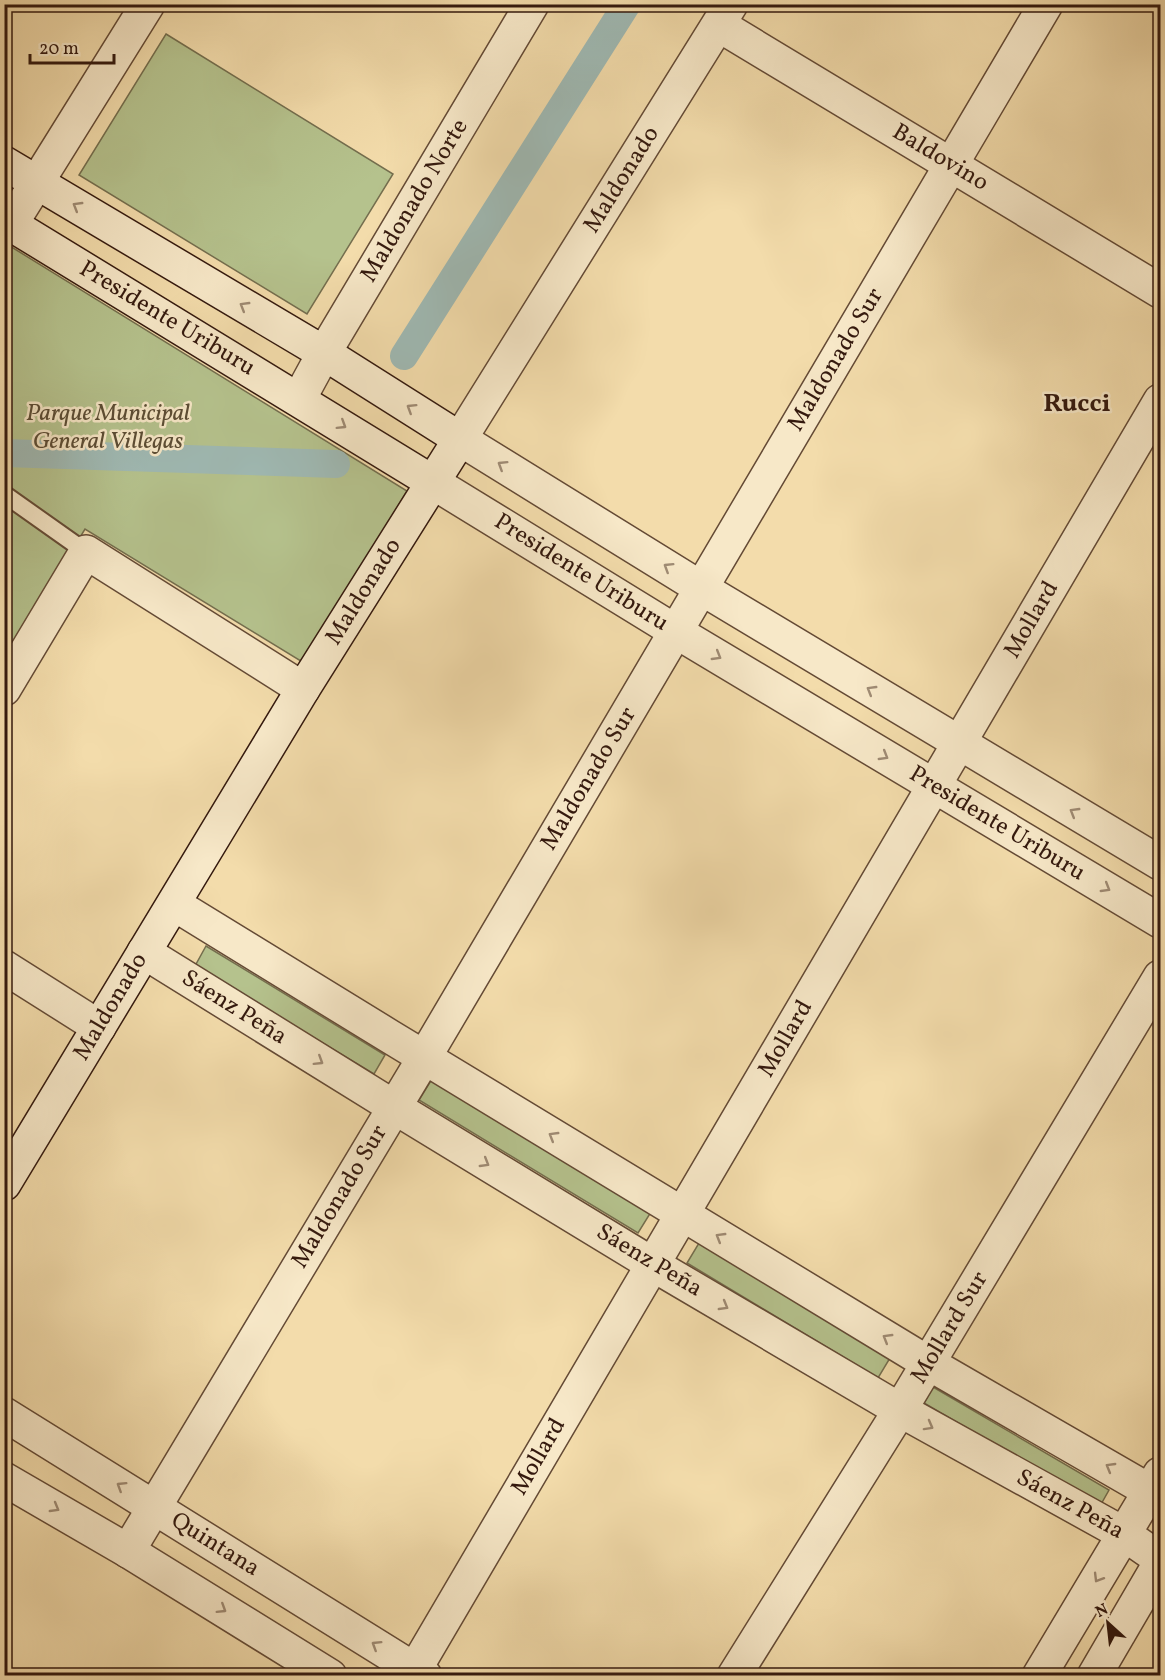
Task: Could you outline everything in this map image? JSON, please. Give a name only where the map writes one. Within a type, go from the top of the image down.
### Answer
[{"type":"street","points":[[8,222],[37,183],[148,4]]},
{"type":"street","name":"Maldonado Norte","points":[[299,399],[324,353],[532,4]]},
{"type":"street","name":"Maldonado Sur","points":[[128,1551],[424,1058],[1046,4]]},
{"type":"street","name":"Baldovino","points":[[725,15],[951,165],[1161,291]]},
{"type":"street","name":"Maldonado","points":[[4,1184],[303,689],[725,15]]},
{"type":"street","name":"Presidente Uriburu","points":[[4,163],[324,353],[701,588],[1161,863]]},
{"type":"street","name":"Presidente Uriburu","points":[[8,222],[675,631],[1161,921]]},
{"type":"street","name":"Mollard","points":[[417,1673],[652,1264],[1161,401]]},
{"type":"street","points":[[4,689],[86,552],[303,689]]},
{"type":"street","points":[[174,904],[928,1363],[1157,1487],[1124,1534],[1039,1676]]},
{"type":"street","name":"Sáenz Peña","points":[[144,952],[652,1264],[900,1410],[1124,1534],[1161,1561]]},
{"type":"street","points":[[4,967],[99,1028]]},
{"type":"street","name":"Mollard Sur","points":[[734,1676],[900,1410],[1161,977]]},
{"type":"street","name":"Quintana","points":[[4,1414],[417,1673]]},
{"type":"street","points":[[4,1479],[128,1551],[330,1676]]},
{"type":"street","points":[[1094,1676],[1161,1561]]},
{"type":"lane","points":[[4,494],[86,552]]},
{"type":"green space","points":[[166,34],[393,174],[307,314],[79,175]]},
{"type":"green space","name":"Parque Municipal General Villegas","points":[[5,243],[407,491],[304,663],[85,529],[5,661]]},
{"type":"green space","points":[[206,946],[385,1055],[374,1074],[195,966]]},
{"type":"green space","points":[[432,1079],[651,1212],[638,1233],[419,1100]]},
{"type":"green space","points":[[699,1243],[890,1358],[878,1378],[687,1263]]},
{"type":"green space","points":[[933,1387],[1109,1490],[1100,1506],[924,1403]]},
{"type":"waterway","points":[[404,356],[627,4]]},
{"type":"waterway","points":[[4,453],[336,464]]},
{"type":"district","name":"Rucci","points":[[1077,404]]}]
